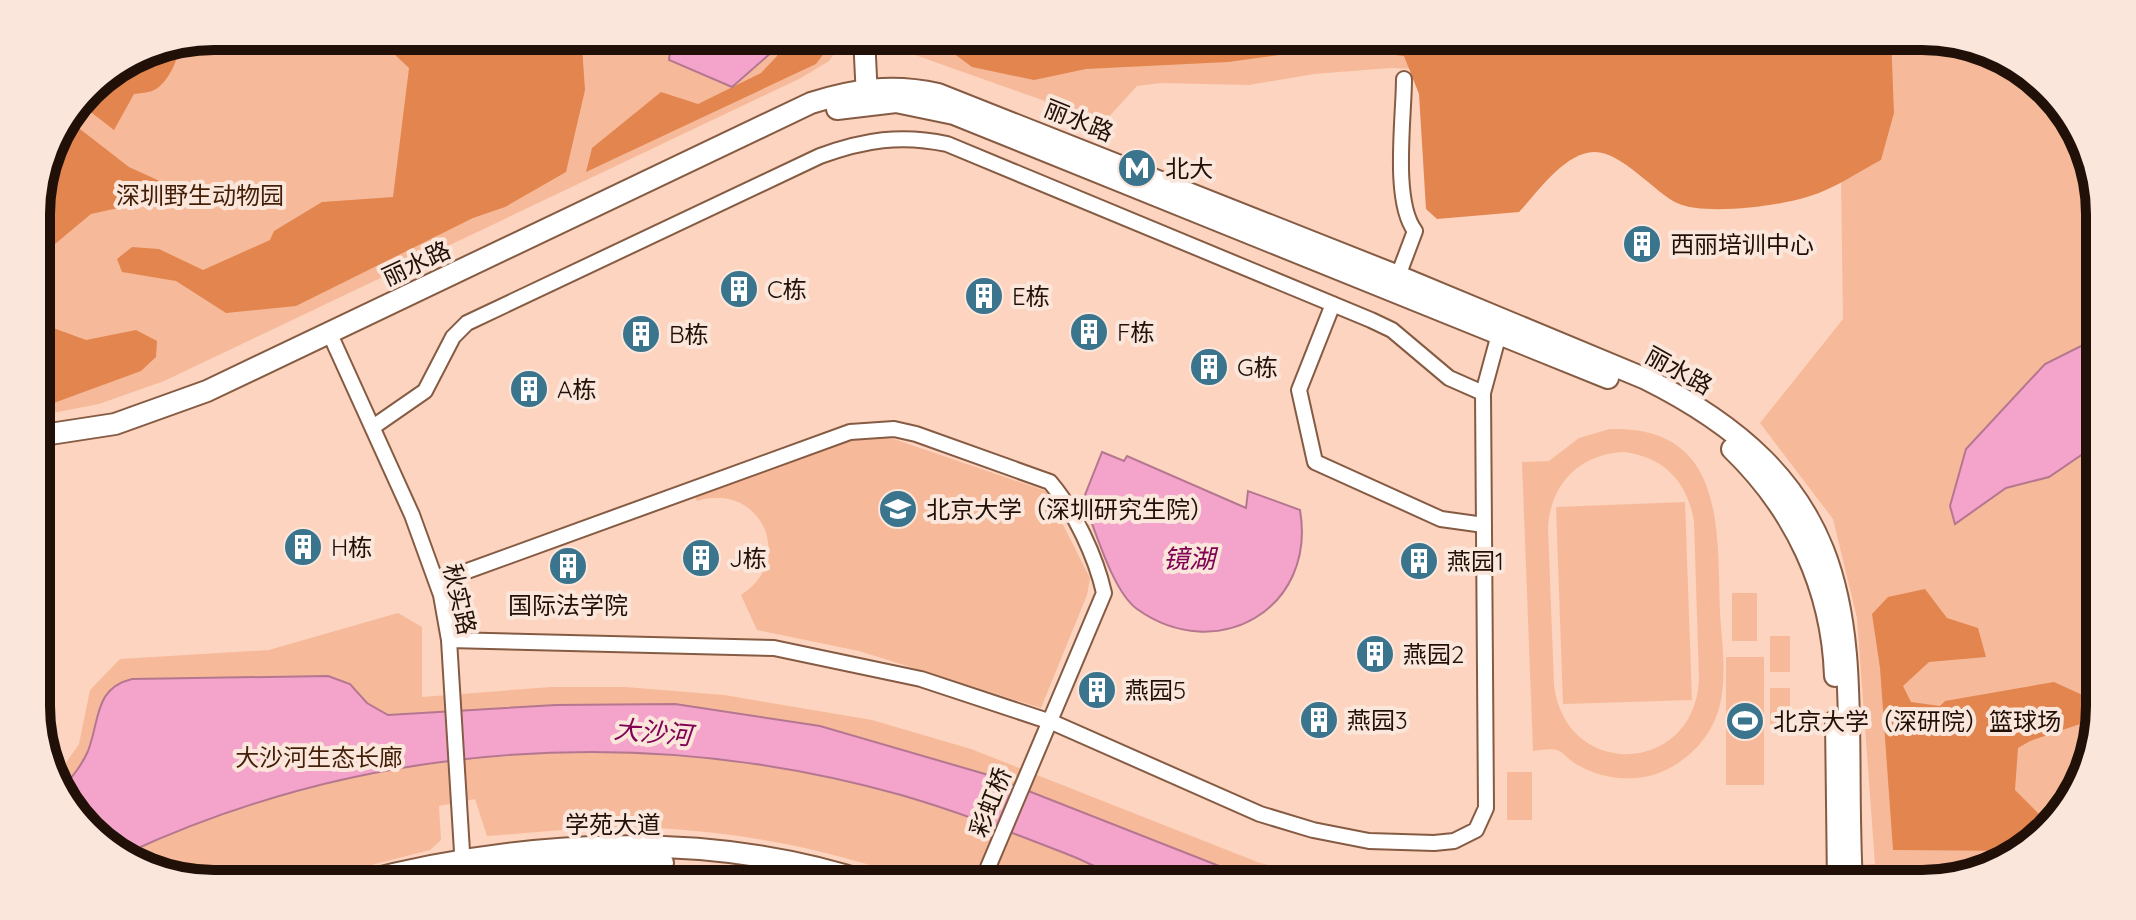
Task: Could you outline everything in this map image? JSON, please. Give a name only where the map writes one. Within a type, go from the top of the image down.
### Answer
[{"type":"main road","points":[[865,50],[867,95]]},
{"type":"main road","name":"丽水路","points":[[50,434],[115,424],[207,391],[811,103],[921,90],[963,102],[1398,276],[1674,393],[1734,434],[1785,484],[1825,553],[1844,619],[1850,689],[1844,870]]},
{"type":"main road","name":"丽水路","points":[[50,445],[119,434],[169,418],[867,95],[924,106],[976,122],[1617,382],[1678,412],[1733,449],[1777,500],[1816,573],[1832,631],[1844,870]]},
{"type":"main road","name":"学苑大道","points":[[477,870],[575,849],[669,849],[750,857],[809,870]]},
{"type":"main road","name":"学苑大道","points":[[496,870],[562,864],[651,862],[745,870]]},
{"type":"street","points":[[1398,276],[1415,231],[1407,220],[1402,194],[1404,79]]},
{"type":"street","points":[[373,427],[425,391],[453,337],[467,323],[820,156],[852,144],[889,137],[947,144],[1333,304],[1392,330],[1449,378],[1483,393]]},
{"type":"street","points":[[1333,304],[1299,390],[1315,462],[1441,519],[1484,525]]},
{"type":"street","points":[[449,640],[774,648],[921,679],[1047,722],[1260,814],[1313,830],[1382,841],[1434,843],[1468,836],[1484,820],[1486,808],[1483,393],[1499,334]]},
{"type":"street","name":"秋实路","points":[[334,343],[412,515],[437,582],[449,640],[463,870]]},
{"type":"street","name":"彩虹桥","points":[[437,582],[850,432],[894,429],[916,434],[1050,482],[1060,495],[1101,577],[1104,593],[987,870]]},
{"type":"green space","name":"深圳野生动物园","points":[[203,50],[836,50],[829,61],[801,78],[164,381],[99,404],[50,413],[50,203],[53,182],[67,141],[84,114],[114,84],[151,62]]},
{"type":"green space","points":[[901,50],[1933,50],[1985,62],[2022,84],[2052,114],[2074,151],[2085,193],[2086,214],[2086,717],[2074,769],[2052,806],[2022,836],[2004,848],[1954,867],[1933,870],[1771,870],[1875,864],[1857,618],[1833,519],[1760,423],[1843,319],[1841,179],[1443,70],[1390,68],[1314,74],[1249,85],[1161,83],[1137,86],[1104,122]]},
{"type":"green space","points":[[1610,429],[1648,433],[1676,445],[1695,463],[1707,488],[1714,516],[1724,670],[1718,713],[1707,734],[1687,756],[1653,775],[1624,778],[1604,775],[1585,769],[1557,750],[1533,751],[1522,462],[1549,461],[1579,438]],"holes":[[[1624,452],[1651,459],[1672,474],[1691,508],[1699,680],[1692,712],[1676,735],[1654,749],[1629,754],[1603,750],[1581,738],[1563,716],[1554,685],[1548,527],[1555,497],[1562,484],[1581,465],[1608,454]]]},
{"type":"green space","points":[[871,436],[891,438],[1046,491],[1090,578],[1087,595],[1041,708],[859,651],[757,630],[741,595],[758,580],[767,562],[768,544],[764,527],[753,512],[738,502],[719,498],[697,501],[694,495],[845,439]]},
{"type":"green space","points":[[1685,502],[1692,700],[1563,704],[1556,507]]},
{"type":"green space","points":[[1732,593],[1757,593],[1757,641],[1732,641]]},
{"type":"green space","name":"大沙河生态长廊","points":[[398,613],[422,627],[422,697],[551,687],[625,687],[724,695],[872,720],[971,749],[1260,863],[1292,870],[887,870],[779,843],[703,832],[610,827],[487,836],[475,799],[439,806],[441,840],[430,850],[352,870],[214,870],[182,867],[151,858],[114,836],[98,822],[84,806],[62,769],[79,744],[90,690],[120,659],[269,650]]},
{"type":"green space","points":[[1770,636],[1790,636],[1790,672],[1770,672]]},
{"type":"green space","name":"北京大学（深研院）篮球场","points":[[1726,657],[1764,657],[1764,785],[1726,785]]},
{"type":"green space","points":[[1770,688],[1790,688],[1790,724],[1770,724]]},
{"type":"green space","points":[[1507,772],[1532,772],[1532,820],[1507,820]]},
{"type":"shaded area","points":[[390,50],[582,50],[585,90],[566,172],[505,207],[473,218],[296,306],[226,313],[176,281],[122,272],[117,259],[132,247],[159,249],[203,270],[270,240],[274,231],[322,202],[393,197],[409,68]]},
{"type":"shaded area","points":[[777,50],[826,50],[816,64],[586,172],[592,148],[661,92],[698,104],[761,73],[777,56]]},
{"type":"shaded area","points":[[949,50],[1317,50],[1228,62],[1086,69],[1034,80],[972,67]]},
{"type":"shaded area","points":[[1350,50],[1892,50],[1894,113],[1881,160],[1828,189],[1797,200],[1743,208],[1689,207],[1668,198],[1615,158],[1594,152],[1583,154],[1562,166],[1519,212],[1437,219],[1426,209],[1419,94],[1404,56]]},
{"type":"shaded area","points":[[177,54],[168,76],[159,87],[134,94],[114,130],[88,110],[114,84],[132,72],[151,62]]},
{"type":"shaded area","points":[[76,126],[129,167],[164,183],[166,191],[159,199],[91,214],[50,248],[53,182],[67,141]]},
{"type":"shaded area","points":[[50,327],[86,340],[136,330],[157,341],[156,357],[141,371],[51,404]]},
{"type":"shaded area","points":[[1925,589],[1947,618],[1978,628],[1986,657],[1929,662],[1903,686],[1911,702],[1940,706],[1945,701],[2054,682],[2086,697],[2085,722],[2018,748],[2015,790],[2042,817],[2022,836],[1999,851],[1893,850],[1880,668],[1872,614],[1888,597]]},
{"type":"water","points":[[670,50],[772,50],[732,87],[669,60]]},
{"type":"water","points":[[2086,345],[2086,452],[2049,477],[2006,488],[1955,524],[1950,506],[1966,449],[2045,364]]},
{"type":"water","name":"镜湖","points":[[1102,452],[1124,461],[1127,456],[1246,508],[1248,491],[1300,510],[1301,545],[1293,575],[1277,600],[1255,618],[1228,629],[1199,632],[1168,625],[1137,609],[1112,574],[1083,500]]},
{"type":"water","name":"大沙河","points":[[328,676],[350,684],[367,703],[388,715],[556,705],[675,704],[820,726],[985,774],[1229,870],[1104,870],[987,824],[901,795],[804,772],[706,758],[607,752],[508,755],[410,767],[313,787],[218,816],[135,850],[98,822],[68,781],[88,751],[105,698],[120,683],[132,679]]},
{"type":"place","name":"北大","points":[[1137,168]]},
{"type":"place","name":"西丽培训中心","points":[[1642,244]]},
{"type":"place","name":"C栋","points":[[739,289]]},
{"type":"place","name":"E栋","points":[[984,296]]},
{"type":"place","name":"F栋","points":[[1089,332]]},
{"type":"place","name":"B栋","points":[[641,334]]},
{"type":"place","name":"G栋","points":[[1209,367]]},
{"type":"place","name":"A栋","points":[[529,389]]},
{"type":"place","name":"北京大学（深圳研究生院）","points":[[898,509]]},
{"type":"place","name":"H栋","points":[[303,547]]},
{"type":"place","name":"J栋","points":[[701,558]]},
{"type":"place","name":"燕园1","points":[[1419,561]]},
{"type":"place","name":"国际法学院","points":[[568,566]]},
{"type":"place","name":"燕园2","points":[[1375,654]]},
{"type":"place","name":"燕园5","points":[[1097,690]]},
{"type":"place","name":"燕园3","points":[[1319,720]]},
{"type":"place","name":"北京大学（深研院）篮球场","points":[[1745,721]]}]
